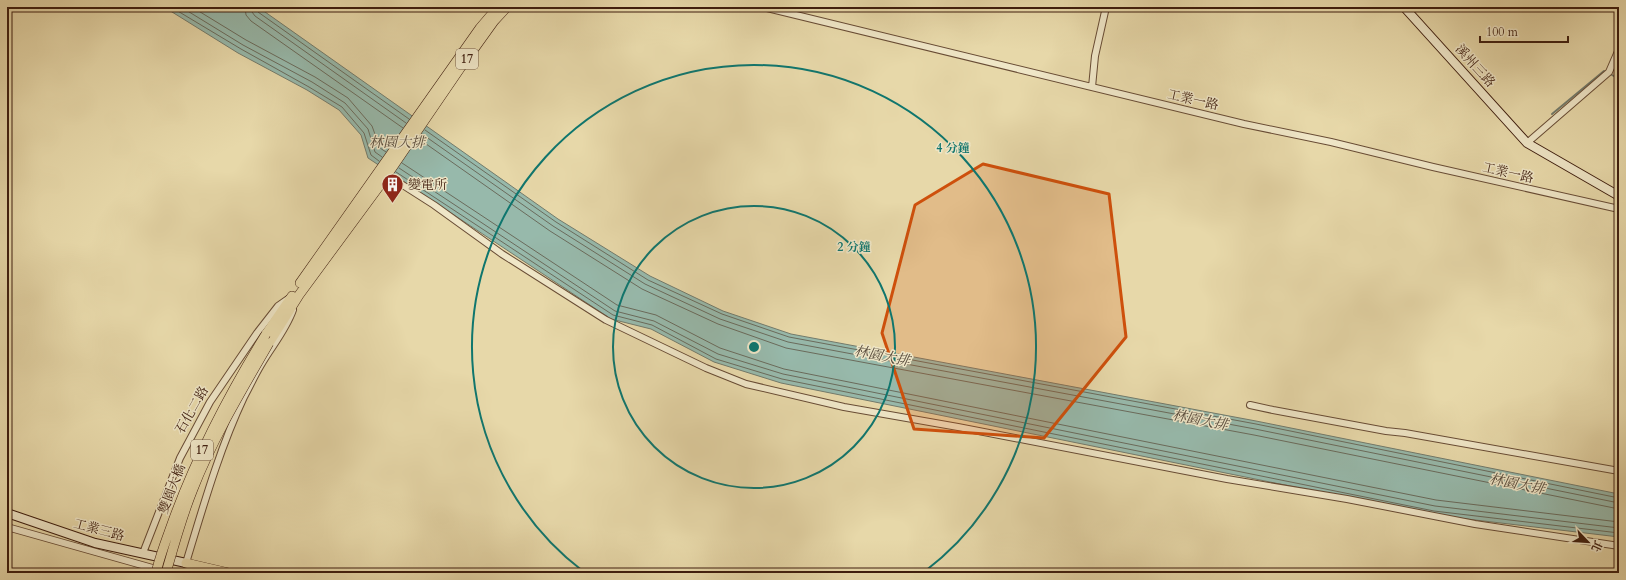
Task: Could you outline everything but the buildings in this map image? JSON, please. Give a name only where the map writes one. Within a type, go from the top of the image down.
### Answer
[{"type":"main road","name":"17","points":[[381,177],[427,110],[480,28],[498,7]]},
{"type":"main road","name":"17","points":[[427,110],[461,67],[494,21],[507,7]]},
{"type":"main road","name":"石化二路","points":[[268,339],[295,296],[381,177]]},
{"type":"main road","name":"雙園大橋","points":[[156,571],[186,485],[204,446],[226,401],[268,339]]},
{"type":"main road","name":"雙園大橋","points":[[166,573],[178,531],[193,488],[212,445],[268,339]]},
{"type":"main road","points":[[186,563],[230,573]]},
{"type":"street","name":"工業一路","points":[[763,7],[958,54],[972,59],[1026,70],[1092,87],[1619,209]]},
{"type":"street","points":[[1092,87],[1094,56],[1106,7]]},
{"type":"street","name":"溪州三路","points":[[1404,7],[1527,143],[1619,196]]},
{"type":"street","points":[[1527,143],[1608,72],[1619,49]]},
{"type":"street","points":[[381,177],[434,205],[502,254],[606,320],[706,368],[746,384],[844,407],[958,427],[1227,479],[1347,498],[1475,524],[1619,546]]},
{"type":"street","name":"石化二路","points":[[143,553],[180,458],[210,402],[257,333],[278,306],[295,296]]},
{"type":"street","name":"石化二路","points":[[186,563],[205,497],[227,438],[261,365],[290,319],[295,296]]},
{"type":"street","points":[[1250,405],[1386,431],[1413,434],[1619,471]]},
{"type":"street","name":"工業三路","points":[[7,513],[95,544],[186,563]]},
{"type":"street","points":[[7,527],[156,571]]},
{"type":"highlighted area","points":[[983,164],[1109,194],[1126,337],[1044,438],[914,429],[882,333],[915,205]]},
{"type":"water","name":"林園大排","points":[[164,7],[258,7],[558,219],[650,276],[723,311],[791,334],[1256,421],[1619,494],[1619,537],[1433,515],[781,383],[714,362],[651,329],[611,319],[368,158],[361,135],[339,110],[307,90],[238,53]]},
{"type":"waterway","points":[[1552,114],[1604,71]]},
{"type":"waterway","points":[[1612,75],[1619,79]]},
{"type":"place","name":"變電所","points":[[393,204]]}]
